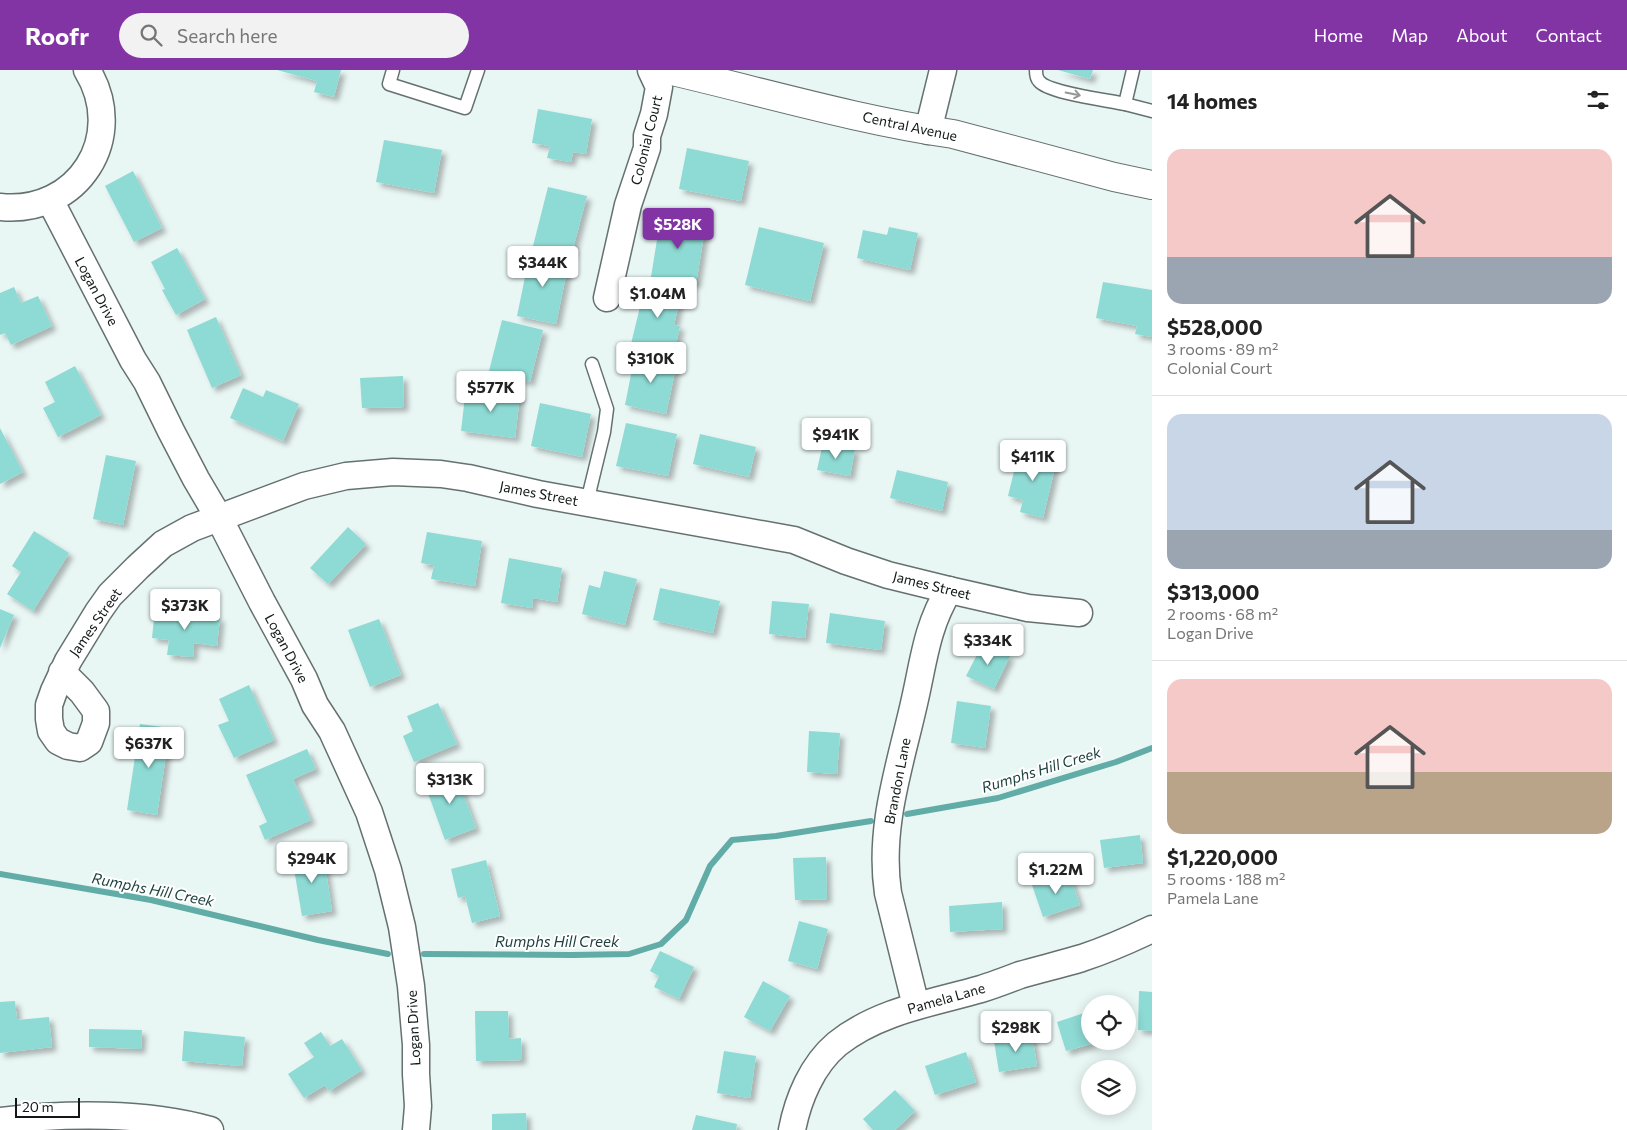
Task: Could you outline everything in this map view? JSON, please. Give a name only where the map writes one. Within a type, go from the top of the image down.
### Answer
[{"type":"street","points":[[0,207],[15,209],[39,205],[61,195],[79,180],[92,161],[100,138],[102,115],[98,92],[88,70]]},
{"type":"street","name":"Colonial Court","points":[[608,298],[628,205],[647,148],[647,136],[654,114],[659,87],[651,70]]},
{"type":"street","name":"Central Avenue","points":[[668,70],[834,110],[928,131],[953,134],[1114,177],[1152,185]]},
{"type":"street","points":[[928,131],[943,70]]},
{"type":"street","name":"Logan Drive","points":[[50,200],[133,360],[147,382],[192,471],[220,518],[262,602],[304,678],[315,705],[332,731],[369,812],[388,870],[402,927],[411,986],[418,1106],[416,1130]]},
{"type":"street","name":"James Street","points":[[62,672],[110,595],[164,544],[192,528],[304,486],[346,476],[392,472],[441,474],[468,478],[538,494],[794,540],[846,561],[888,575],[1028,608],[1079,614]]},
{"type":"street","name":"Brandon Lane","points":[[916,1006],[888,893],[886,844],[892,789],[916,696],[925,646],[939,606],[949,590]]},
{"type":"street","name":"Pamela Lane","points":[[792,1130],[801,1098],[811,1076],[822,1059],[836,1044],[853,1033],[886,1017],[916,1006],[981,989],[1021,975],[1084,957],[1122,943],[1152,929]]},
{"type":"street","points":[[0,1121],[35,1117],[93,1115],[150,1119],[210,1130]]},
{"type":"lane","points":[[393,70],[390,84],[465,108],[478,70]]},
{"type":"lane","points":[[1036,70],[1039,82],[1054,90],[1152,111]]},
{"type":"lane","points":[[1125,104],[1133,70]]},
{"type":"lane","points":[[587,502],[604,432],[607,409],[592,364]]},
{"type":"building","points":[[277,70],[341,70],[334,97],[314,92],[317,81]]},
{"type":"building","points":[[1058,70],[1093,70],[1090,79]]},
{"type":"building","points":[[538,109],[592,119],[586,154],[573,152],[571,162],[547,158],[550,146],[532,143]]},
{"type":"building","points":[[384,140],[442,150],[434,193],[376,182]]},
{"type":"building","points":[[687,148],[749,161],[741,201],[679,189]]},
{"type":"building","points":[[133,171],[162,228],[134,242],[105,186]]},
{"type":"building","points":[[548,187],[587,196],[571,256],[533,246]]},
{"type":"building","points":[[661,215],[706,222],[696,284],[651,277]]},
{"type":"building","points":[[759,227],[824,243],[810,301],[745,285]]},
{"type":"building","points":[[889,227],[918,233],[910,270],[857,258],[863,230],[887,235]]},
{"type":"building","points":[[177,248],[205,299],[176,315],[162,290],[165,289],[151,262]]},
{"type":"building","points":[[530,253],[569,261],[556,324],[517,316]]},
{"type":"building","points":[[646,282],[682,290],[674,325],[680,326],[674,354],[631,344]]},
{"type":"building","points":[[1103,282],[1152,290],[1152,337],[1135,334],[1137,326],[1096,318]]},
{"type":"building","points":[[14,287],[21,303],[38,296],[52,326],[11,345],[5,333],[0,335],[0,293]]},
{"type":"building","points":[[216,317],[241,375],[212,388],[187,330]]},
{"type":"building","points":[[502,320],[543,330],[530,382],[489,371]]},
{"type":"building","points":[[635,354],[677,362],[666,414],[625,405]]},
{"type":"building","points":[[75,366],[101,415],[58,437],[43,408],[55,402],[45,382]]},
{"type":"building","points":[[403,376],[404,407],[362,408],[360,378]]},
{"type":"building","points":[[243,388],[263,397],[266,390],[299,404],[283,441],[230,418]]},
{"type":"building","points":[[466,388],[520,395],[515,438],[461,431]]},
{"type":"building","points":[[540,403],[591,414],[582,457],[531,446]]},
{"type":"building","points":[[626,423],[677,434],[668,476],[616,466]]},
{"type":"building","points":[[0,428],[23,472],[0,484]]},
{"type":"building","points":[[700,434],[756,447],[749,477],[693,464]]},
{"type":"building","points":[[823,443],[855,449],[850,476],[817,470]]},
{"type":"building","points":[[1019,451],[1057,459],[1043,518],[1020,512],[1023,500],[1008,496]]},
{"type":"building","points":[[106,455],[136,461],[123,525],[93,519]]},
{"type":"building","points":[[897,470],[948,482],[942,511],[890,498]]},
{"type":"building","points":[[348,527],[366,544],[328,584],[310,568]]},
{"type":"building","points":[[34,531],[69,553],[33,611],[7,594],[21,572],[12,566]]},
{"type":"building","points":[[427,532],[482,541],[475,586],[431,579],[434,565],[421,563]]},
{"type":"building","points":[[509,558],[562,568],[557,602],[533,598],[532,608],[501,603]]},
{"type":"building","points":[[604,571],[637,579],[625,625],[582,614],[589,585],[600,588]]},
{"type":"building","points":[[660,588],[720,601],[713,633],[653,620]]},
{"type":"building","points":[[772,601],[809,604],[805,638],[769,634]]},
{"type":"building","points":[[0,609],[14,615],[0,648]]},
{"type":"building","points":[[155,610],[220,617],[217,646],[194,643],[193,657],[167,655],[169,640],[152,638]]},
{"type":"building","points":[[830,613],[885,621],[881,650],[826,643]]},
{"type":"building","points":[[379,619],[401,675],[370,687],[348,630]]},
{"type":"building","points":[[983,643],[1010,656],[994,689],[966,676]]},
{"type":"building","points":[[249,685],[274,740],[234,758],[218,725],[229,721],[219,699]]},
{"type":"building","points":[[957,701],[991,706],[985,748],[951,743]]},
{"type":"building","points":[[438,703],[457,744],[414,762],[403,736],[413,731],[407,716]]},
{"type":"building","points":[[140,724],[170,728],[157,815],[127,810]]},
{"type":"building","points":[[809,731],[840,733],[837,774],[807,772]]},
{"type":"building","points":[[307,749],[316,769],[293,779],[311,820],[265,840],[259,826],[267,822],[246,775]]},
{"type":"building","points":[[455,771],[476,828],[445,840],[424,782]]},
{"type":"building","points":[[1140,835],[1143,863],[1104,868],[1100,840]]},
{"type":"building","points":[[323,852],[332,911],[302,916],[292,857]]},
{"type":"building","points":[[826,857],[827,899],[795,900],[793,858]]},
{"type":"building","points":[[486,860],[500,916],[472,923],[465,896],[458,898],[451,869]]},
{"type":"building","points":[[1069,873],[1080,905],[1043,917],[1032,885]]},
{"type":"building","points":[[1002,902],[1003,929],[950,932],[949,906]]},
{"type":"building","points":[[799,921],[828,929],[817,969],[788,961]]},
{"type":"building","points":[[660,951],[694,967],[679,999],[654,987],[659,976],[650,971]]},
{"type":"building","points":[[763,981],[790,996],[770,1031],[744,1017]]},
{"type":"building","points":[[1139,991],[1152,992],[1152,1031],[1138,1030]]},
{"type":"building","points":[[15,1001],[17,1020],[49,1017],[52,1047],[0,1053],[0,1002]]},
{"type":"building","points":[[475,1011],[508,1011],[509,1039],[521,1038],[522,1060],[476,1061]]},
{"type":"building","points":[[1081,1014],[1081,1047],[1066,1051],[1057,1022]]},
{"type":"building","points":[[89,1029],[142,1030],[141,1049],[89,1047]]},
{"type":"building","points":[[184,1031],[245,1037],[242,1066],[182,1061]]},
{"type":"building","points":[[321,1032],[330,1046],[342,1039],[362,1070],[329,1091],[325,1085],[304,1098],[288,1074],[314,1057],[304,1043]]},
{"type":"building","points":[[1032,1034],[1037,1066],[999,1072],[994,1041]]},
{"type":"building","points":[[724,1051],[756,1056],[750,1098],[717,1093]]},
{"type":"building","points":[[966,1052],[976,1082],[935,1095],[925,1066]]},
{"type":"building","points":[[895,1090],[915,1111],[895,1130],[873,1130],[863,1119]]},
{"type":"building","points":[[526,1113],[527,1130],[492,1130],[492,1114]]},
{"type":"building","points":[[696,1115],[737,1124],[736,1130],[692,1130]]},
{"type":"waterway","name":"Rumphs Hill Creek","points":[[907,814],[998,798],[1116,762],[1152,748]]},
{"type":"waterway","name":"Rumphs Hill Creek","points":[[424,954],[629,954],[661,944],[686,920],[710,866],[732,840],[776,836],[871,821]]},
{"type":"waterway","name":"Rumphs Hill Creek","points":[[0,874],[151,900],[318,940],[388,954]]}]
